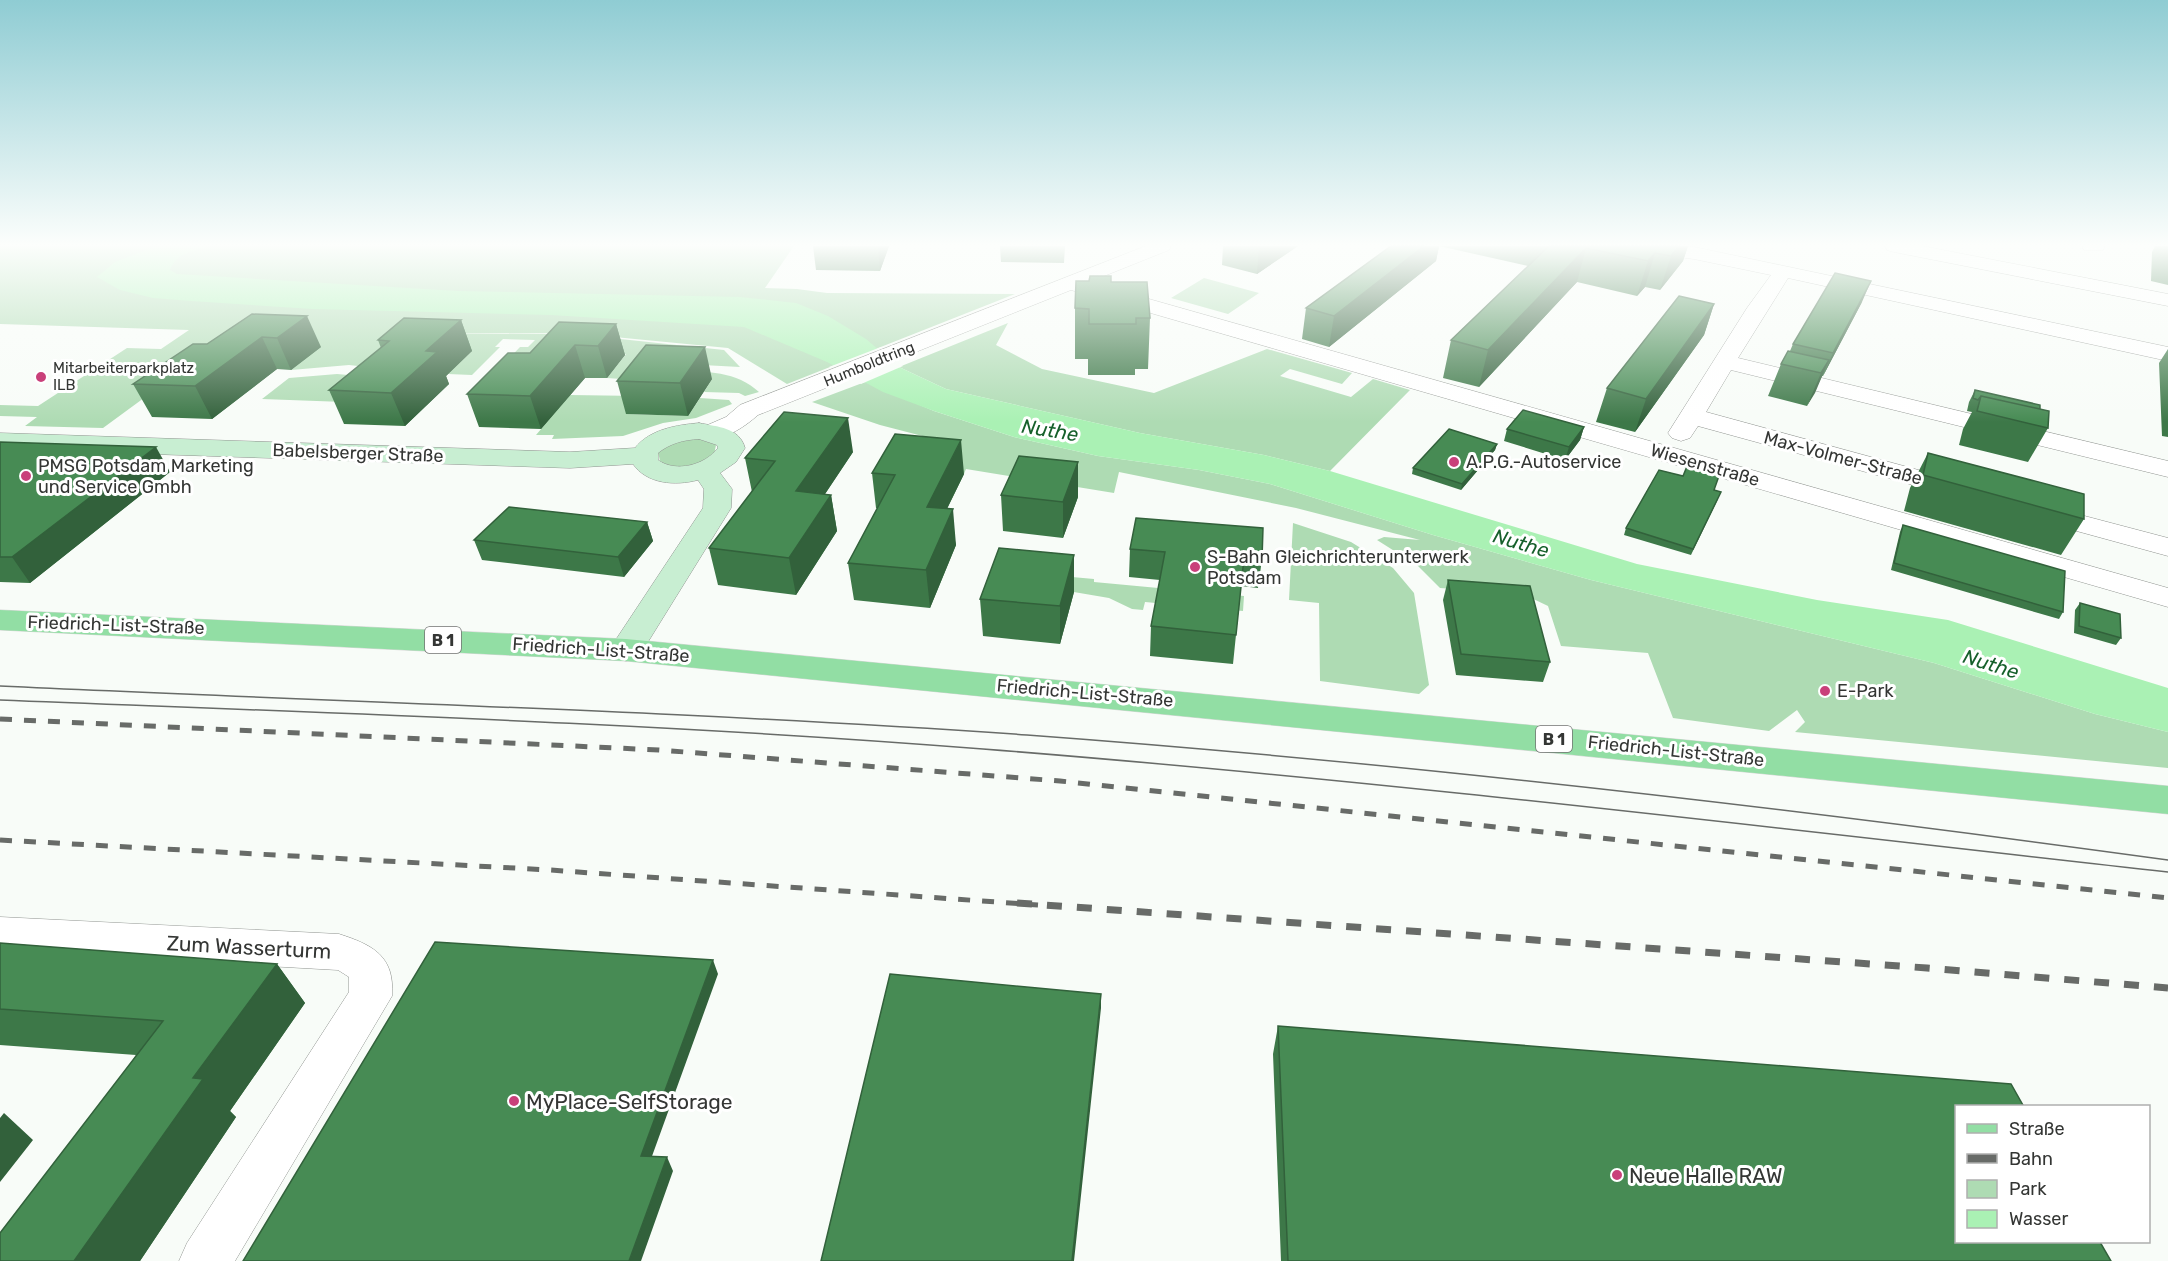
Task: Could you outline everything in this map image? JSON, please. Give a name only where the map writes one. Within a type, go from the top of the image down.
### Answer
[{"type":"main road","name":"Friedrich-List-Straße","points":[[0,620],[626,650],[1149,699],[2168,800]]},
{"type":"street","name":"Humboldtring","points":[[712,432],[735,422],[749,410],[1015,305]]},
{"type":"street","name":"Wiesenstraße","points":[[1145,305],[2168,598]]},
{"type":"street","points":[[1668,455],[1759,305]]},
{"type":"street","points":[[1934,305],[2168,354]]},
{"type":"street","points":[[1725,362],[2168,470]]},
{"type":"street","name":"Max-Volmer-Straße","points":[[1691,416],[1975,494]]},
{"type":"street","points":[[699,431],[712,432],[729,440],[732,446],[731,453],[726,459],[705,471],[681,475],[660,473],[650,469],[644,462],[644,455],[648,448],[670,436],[699,431]]},
{"type":"street","name":"Babelsberger Straße","points":[[0,441],[570,460],[644,455]]},
{"type":"street","points":[[626,650],[717,508],[718,489],[705,471]]},
{"type":"street","points":[[2020,507],[2168,547]]},
{"type":"street","name":"Zum Wasserturm","points":[[0,934],[339,952],[353,956],[364,963],[370,972],[372,983],[370,996],[205,1261]]},
{"type":"green space","points":[[0,305],[988,305],[787,384],[728,348],[573,333],[402,333],[573,334],[724,350],[740,367],[646,362],[621,379],[607,378],[626,354],[605,353],[493,375],[520,347],[528,347],[535,340],[503,339],[495,347],[500,347],[472,375],[448,374],[471,352],[367,367],[349,365],[291,370],[320,347],[234,332],[103,428],[25,426],[37,417],[0,416],[0,405],[38,406],[127,348],[161,349],[189,330],[0,324]]},
{"type":"green space","points":[[1195,305],[1242,305],[1228,314]]},
{"type":"green space","points":[[1008,323],[996,345],[1042,369],[1154,393],[1267,349],[1352,373],[1342,384],[1290,369],[1280,376],[1351,397],[1373,379],[1410,390],[1330,471],[1264,455],[1140,433],[946,389],[899,367]]},
{"type":"green space","points":[[659,371],[712,372],[737,378],[759,392],[745,396],[739,393],[704,392],[712,379]]},
{"type":"green space","points":[[337,374],[360,376],[344,402],[262,399],[289,378]]},
{"type":"green space","points":[[865,382],[934,411],[1014,437],[1098,456],[1199,470],[1270,484],[1433,535],[1591,580],[1934,663],[2095,714],[2168,732],[2168,768],[1795,732],[1805,722],[1797,710],[1769,731],[1673,718],[1648,653],[1561,646],[1548,606],[1523,594],[1440,588],[1418,566],[1377,540],[1384,537],[1420,540],[1296,508],[1119,472],[1114,493],[966,469],[964,474],[934,439],[880,425],[812,402]]},
{"type":"green space","points":[[570,395],[640,396],[627,414],[688,416],[700,398],[729,400],[732,404],[696,418],[663,423],[623,436],[552,439],[554,435],[536,435]]},
{"type":"green space","points":[[697,438],[716,445],[714,455],[702,462],[681,467],[667,465],[660,461],[658,452],[669,443]]},
{"type":"green space","points":[[1293,523],[1351,542],[1393,568],[1414,593],[1429,685],[1419,694],[1320,681],[1319,603],[1289,600]]},
{"type":"green space","points":[[1061,576],[1094,579],[1094,582],[1244,596],[1243,611],[1145,602],[1143,610],[1132,609],[1109,598],[1062,590]]},
{"type":"water","name":"Nuthe","points":[[250,305],[801,305],[828,316],[866,339],[899,367],[946,389],[1140,433],[1264,455],[1330,471],[1637,564],[1817,600],[1948,620],[2168,688],[2168,732],[2095,714],[1934,663],[1591,580],[1433,535],[1270,484],[1199,470],[1098,456],[1014,437],[883,392],[827,362],[744,327],[551,315],[313,309]]},
{"type":"pier","points":[[881,347],[903,366],[861,384],[829,367]]},
{"type":"building","points":[[1075,305],[1149,305],[1150,318],[1136,318],[1136,324],[1089,324],[1089,309],[1075,308]]},
{"type":"building","points":[[1310,305],[1348,305],[1334,316],[1306,308]]},
{"type":"building","points":[[1488,305],[1531,305],[1488,350],[1451,340]]},
{"type":"building","points":[[1672,305],[1713,305],[1646,399],[1607,388]]},
{"type":"building","points":[[1816,305],[1858,305],[1833,353],[1793,344]]},
{"type":"building","points":[[252,314],[307,316],[277,338],[262,337],[195,386],[133,384],[193,344],[207,344]]},
{"type":"building","points":[[404,318],[461,320],[426,351],[437,352],[391,393],[329,390],[389,341],[378,340]]},
{"type":"building","points":[[559,322],[616,324],[598,346],[575,345],[530,396],[467,394],[508,353],[530,353]]},
{"type":"building","points":[[646,345],[705,347],[680,383],[617,381]]},
{"type":"building","points":[[1788,351],[1829,360],[1821,373],[1781,364]]},
{"type":"building","points":[[1975,390],[2040,405],[2040,409],[1981,396],[1978,400],[1973,398]]},
{"type":"building","points":[[1981,396],[2049,411],[2048,428],[1977,411]]},
{"type":"building","points":[[1523,410],[1584,427],[1569,447],[1507,429]]},
{"type":"building","points":[[784,412],[848,418],[796,491],[831,495],[789,558],[709,548],[775,461],[745,458]]},
{"type":"building","name":"A.P.G.-Autoservice","points":[[1449,429],[1497,444],[1462,484],[1413,468]]},
{"type":"building","points":[[895,434],[961,440],[927,507],[953,509],[926,570],[848,563],[895,475],[872,473]]},
{"type":"building","points":[[0,442],[156,447],[12,557],[0,557]]},
{"type":"building","points":[[1928,453],[2084,494],[2084,519],[1923,475]]},
{"type":"building","points":[[1019,456],[1078,462],[1063,502],[1001,495]]},
{"type":"building","points":[[1688,464],[1720,473],[1714,490],[1721,492],[1693,549],[1626,528],[1659,470],[1683,476]]},
{"type":"building","points":[[509,507],[647,522],[618,557],[474,540]]},
{"type":"building","points":[[1136,518],[1263,528],[1262,559],[1244,558],[1236,635],[1151,626],[1165,552],[1130,549]]},
{"type":"building","points":[[1903,525],[2065,571],[2063,612],[1894,563]]},
{"type":"building","points":[[999,548],[1074,555],[1060,606],[980,599]]},
{"type":"building","points":[[1448,580],[1530,586],[1550,662],[1461,654]]},
{"type":"building","points":[[2080,603],[2120,614],[2121,638],[2079,626]]},
{"type":"building","name":"MyPlace-SelfStorage","points":[[435,942],[713,960],[641,1156],[667,1157],[629,1261],[243,1261]]},
{"type":"building","points":[[0,943],[277,964],[193,1078],[203,1079],[74,1261],[0,1261],[0,1233],[163,1021],[0,1009]]},
{"type":"building","points":[[890,974],[1101,994],[1072,1261],[821,1261]]},
{"type":"building","name":"Neue Halle RAW","points":[[1278,1026],[2011,1084],[2023,1105],[1955,1105],[1955,1243],[2101,1243],[2111,1261],[1288,1261]]},
{"type":"tram line","points":[[0,686],[770,719],[1170,746],[1599,788],[1884,822],[2168,860]]},
{"type":"tram line","points":[[0,700],[615,725],[983,749],[1428,790],[2168,872]]},
{"type":"railway","points":[[0,719],[659,750],[1060,781],[2168,898]]},
{"type":"railway","points":[[0,840],[550,870],[1038,905]]},
{"type":"railway","points":[[1017,903],[1927,968],[2168,988]]},
{"type":"place","name":"Mitarbeiterparkplatz ILB","points":[[41,377]]},
{"type":"place","name":"A.P.G.-Autoservice","points":[[1454,462]]},
{"type":"place","name":"PMSG Potsdam Marketing und Service Gmbh","points":[[26,476]]},
{"type":"place","name":"S-Bahn Gleichrichterunterwerk Potsdam","points":[[1195,567]]},
{"type":"place","name":"E-Park","points":[[1825,691]]},
{"type":"place","name":"MyPlace-SelfStorage","points":[[514,1101]]},
{"type":"place","name":"Neue Halle RAW","points":[[1617,1175]]}]
